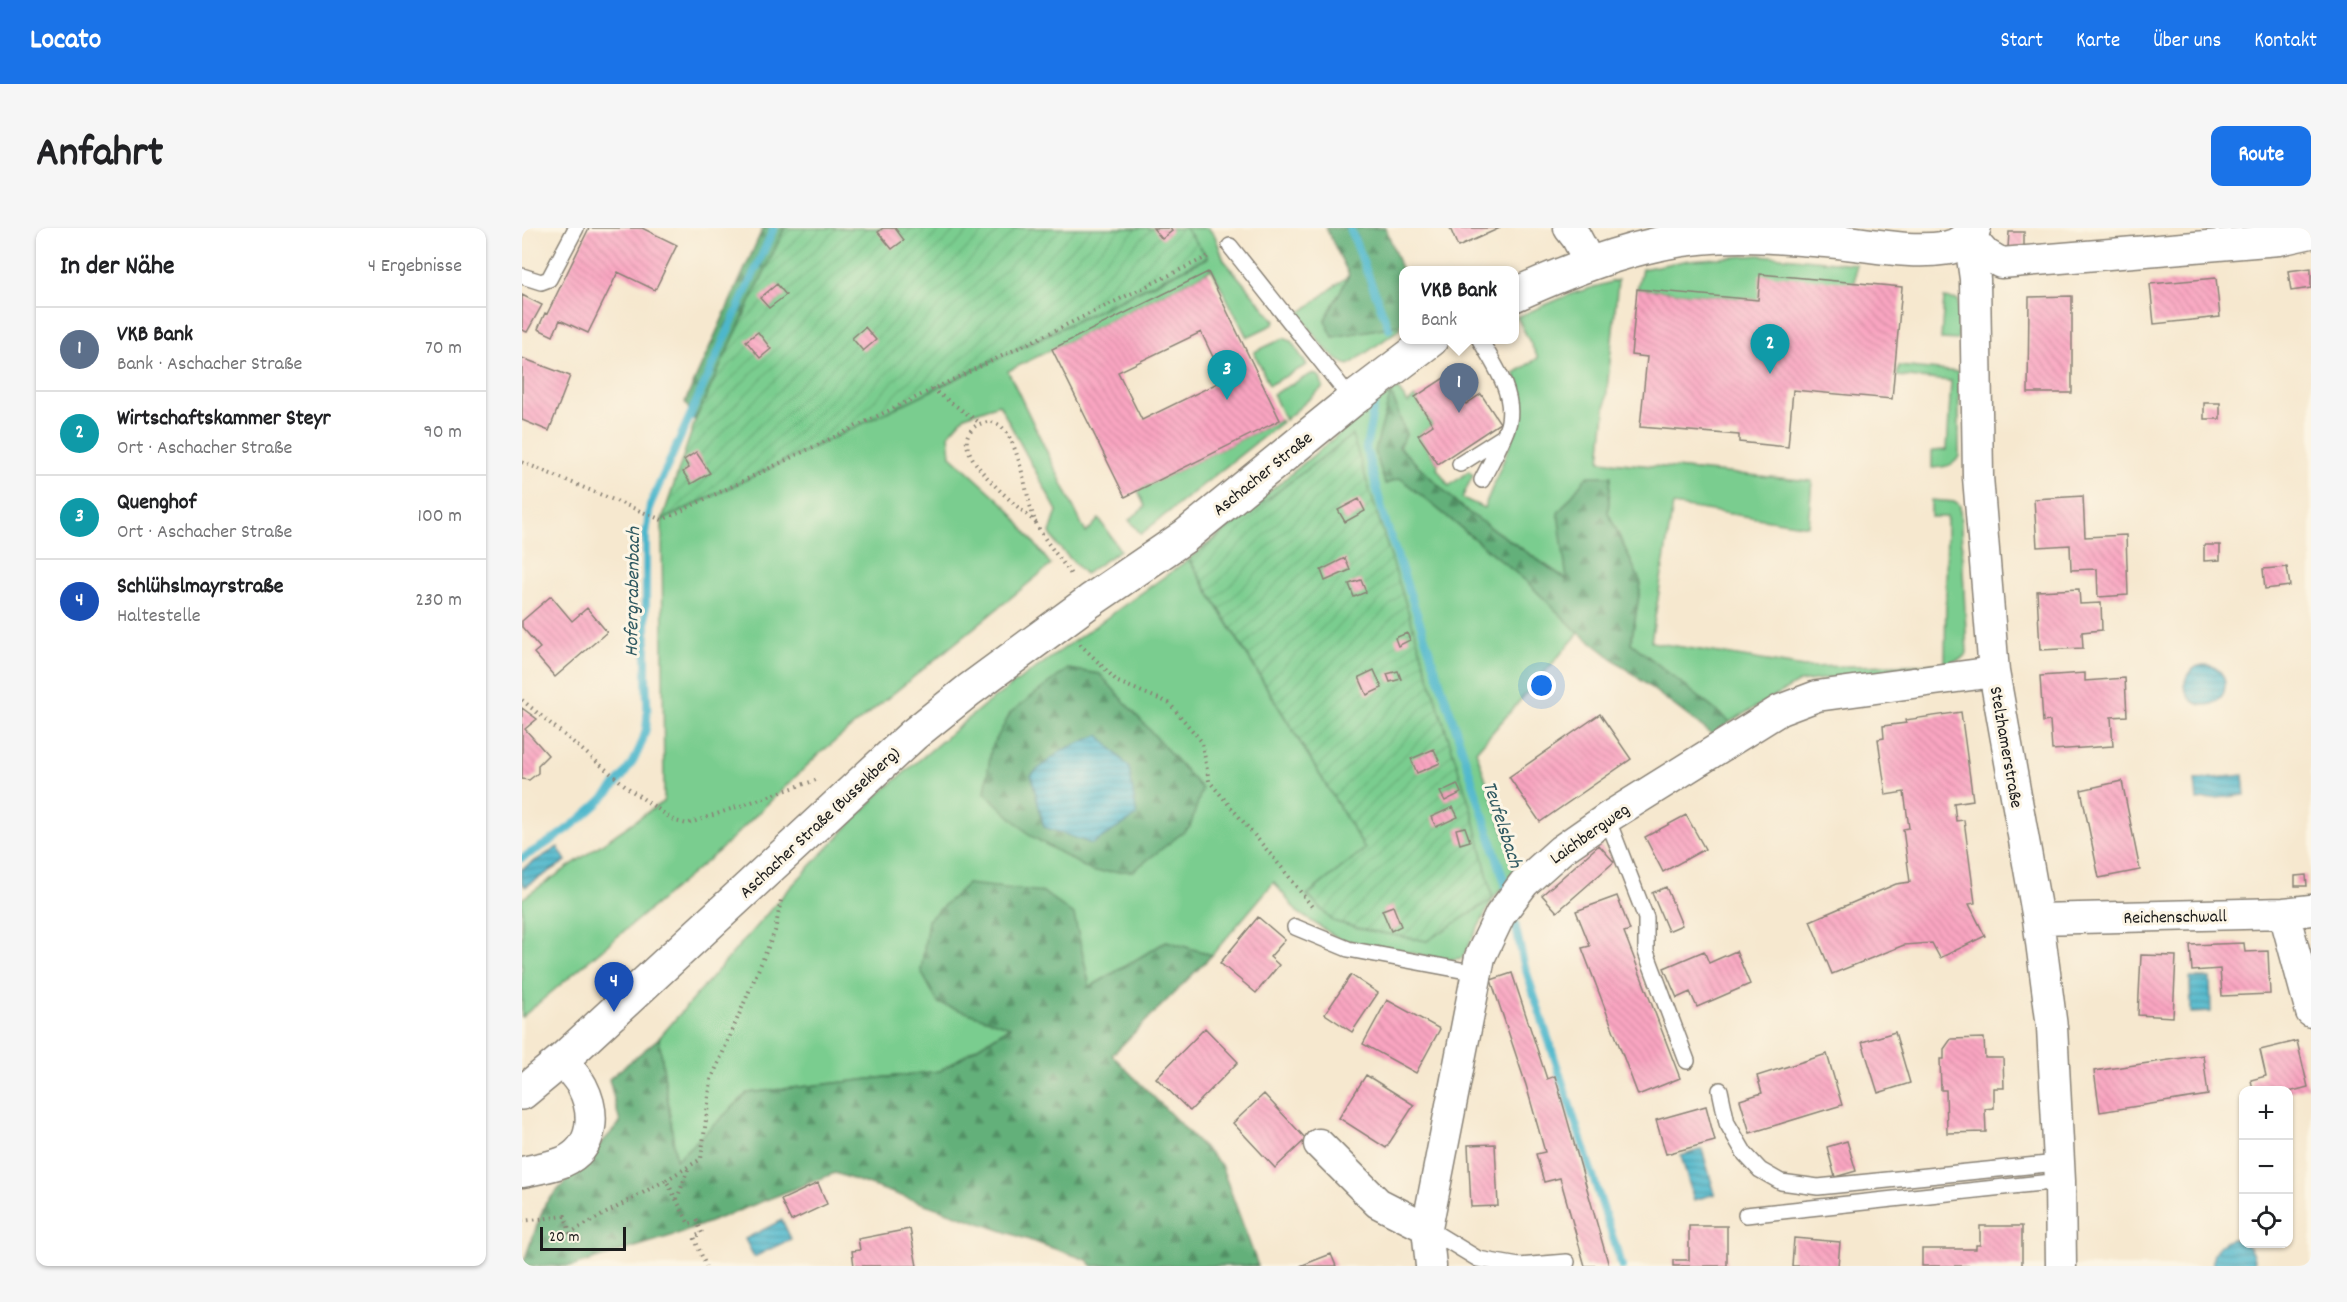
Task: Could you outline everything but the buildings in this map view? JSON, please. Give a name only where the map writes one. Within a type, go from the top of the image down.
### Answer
[{"type":"street","points":[[1569,228],[1590,263]]},
{"type":"street","points":[[1519,293],[1590,263],[1644,248],[1718,232],[1915,249],[1947,248],[1972,232],[1984,252],[2001,262],[2279,240],[2311,233]]},
{"type":"street","name":"Stelzhamerstraße","points":[[1972,232],[1975,279],[1978,477],[1994,672],[2038,919],[2052,1027],[2061,1266]]},
{"type":"street","name":"Aschacher Straße","points":[[1090,601],[1184,537],[1425,344]]},
{"type":"street","name":"Aschacher Straße (Bussekberg)","points":[[562,1060],[913,735],[1090,601]]},
{"type":"street","name":"Laichbergweg","points":[[1431,1266],[1427,1228],[1480,957],[1500,915],[1524,883],[1561,850],[1607,818],[1780,710],[1817,696],[1994,672]]},
{"type":"street","points":[[2298,911],[2311,1012]]},
{"type":"street","name":"Reichenschwall","points":[[2038,919],[2298,911]]},
{"type":"street","points":[[522,1093],[562,1060],[581,1084],[588,1102],[591,1127],[585,1144],[564,1162],[522,1172]]},
{"type":"street","points":[[1319,1144],[1378,1203],[1427,1228]]},
{"type":"lane","points":[[522,276],[541,282],[549,279],[576,228]]},
{"type":"lane","points":[[1230,246],[1352,400]]},
{"type":"lane","points":[[1482,480],[1509,422],[1508,394],[1498,370],[1483,344]]},
{"type":"lane","points":[[1461,464],[1502,437]]},
{"type":"lane","points":[[1607,818],[1646,918],[1646,952],[1687,1060]]},
{"type":"lane","points":[[1295,927],[1348,949],[1477,973]]},
{"type":"lane","points":[[1720,1090],[1727,1124],[1744,1154],[1760,1170],[1781,1182],[1818,1187],[2058,1172]]},
{"type":"lane","points":[[1746,1215],[2058,1172]]},
{"type":"lane","points":[[1427,1228],[1478,1259],[1519,1266],[1567,1262]]},
{"type":"path","points":[[522,462],[662,520],[1230,246]]},
{"type":"path","points":[[932,389],[980,423]]},
{"type":"path","points":[[1036,523],[1015,449],[1006,429],[994,422],[980,423],[970,431],[965,441],[968,452],[978,469],[1036,523],[1090,601]]},
{"type":"path","points":[[1060,623],[1118,682],[1169,703],[1202,742],[1209,781],[1315,910]]},
{"type":"path","points":[[522,700],[632,791],[675,821],[687,824],[822,777]]},
{"type":"path","points":[[522,1221],[565,1216],[570,1233],[701,1159],[711,1080],[775,931],[784,885],[769,868]]},
{"type":"path","points":[[676,1200],[689,1166]]},
{"type":"path","points":[[666,1180],[689,1224],[697,1221],[702,1233],[694,1237],[706,1266]]},
{"type":"green space","points":[[763,228],[785,228],[695,421],[685,402]]},
{"type":"green space","points":[[785,228],[1185,228],[1208,257],[662,520],[695,421]]},
{"type":"green space","points":[[1185,228],[1208,228],[1215,236],[1224,260],[1275,321],[1274,324],[1247,337],[1211,268],[1208,272],[1008,371],[1086,533],[1099,519],[1120,550],[1085,574],[1057,545],[1050,533],[1057,511],[999,404],[965,416],[949,434],[951,456],[1007,507],[1051,565],[819,754],[720,850],[522,1017],[522,899],[664,801],[662,520],[1208,258]]},
{"type":"green space","points":[[1326,228],[1386,228],[1400,266],[1399,325],[1333,337],[1325,320],[1349,275]]},
{"type":"green space","points":[[1760,255],[1856,264],[1855,283],[1758,300],[1637,289],[1642,269],[1689,260]]},
{"type":"green space","points":[[1349,275],[1325,320],[1333,337],[1399,325],[1399,329],[1349,365],[1342,363],[1328,352],[1299,314]]},
{"type":"green space","points":[[1618,280],[1600,461],[1812,481],[1808,526],[1673,505],[1651,642],[1804,667],[1945,664],[1799,682],[1730,722],[1631,643],[1641,583],[1608,512],[1611,476],[1568,580],[1462,508],[1399,447],[1406,435],[1391,393],[1386,484],[1400,478],[1527,582],[1579,633],[1476,751],[1517,870],[1493,899],[1462,958],[1447,960],[1339,939],[1297,912],[1274,882],[1212,955],[1167,941],[1090,987],[1073,915],[1043,892],[938,1003],[1011,1026],[940,1071],[748,1093],[676,1161],[659,1038],[785,893],[878,795],[983,706],[1189,559],[1397,388],[1408,403],[1415,397],[1433,425],[1418,435],[1438,464],[1437,468],[1449,486],[1469,471],[1473,475],[1462,498],[1484,508],[1520,420],[1515,373],[1538,358],[1519,321],[1519,316],[1571,294]],"holes":[[[1189,560],[1427,941],[1365,930],[1333,921],[1307,895],[1365,849]]]},
{"type":"green space","points":[[1944,298],[1958,300],[1958,340],[1941,339]]},
{"type":"green space","points":[[1284,338],[1291,341],[1307,365],[1269,385],[1254,352]]},
{"type":"green space","points":[[1899,366],[1959,372],[1959,456],[1951,464],[1932,468],[1932,451],[1947,450],[1951,381],[1897,376]]},
{"type":"green space","points":[[1313,373],[1320,377],[1323,387],[1285,420],[1273,394]]},
{"type":"green space","points":[[1391,392],[1406,435],[1399,447],[1462,508],[1567,580],[1558,513],[1587,476],[1611,476],[1608,512],[1641,583],[1631,643],[1730,722],[1713,735],[1579,633],[1527,582],[1400,478],[1385,484],[1375,451]]},
{"type":"green space","points":[[1280,420],[1282,422],[1141,534],[1129,520],[1145,507],[1138,490]]},
{"type":"green space","points":[[1352,435],[1473,815],[1493,899],[1427,941],[1365,930],[1333,921],[1307,895],[1365,849],[1189,559]]},
{"type":"green space","points":[[1931,500],[1956,502],[1960,506],[1967,653],[1961,659],[1945,664],[1947,517],[1931,517]]},
{"type":"green space","points":[[1068,669],[1100,674],[1202,789],[1190,827],[1133,871],[1093,872],[1031,836],[985,793],[991,749],[1011,712]]},
{"type":"green space","points":[[967,884],[1043,892],[1074,915],[1090,987],[1167,941],[1212,955],[1112,1055],[1221,1165],[1258,1266],[1093,1266],[1087,1260],[835,1173],[684,1232],[573,1266],[522,1266],[545,1204],[620,1123],[609,1079],[659,1038],[676,1160],[748,1093],[940,1071],[1010,1027],[938,1003],[921,971],[928,920]]},
{"type":"water","points":[[2205,665],[2219,671],[2225,685],[2219,699],[2205,705],[2191,699],[2185,685],[2191,671]]},
{"type":"water","points":[[1099,735],[1129,767],[1137,816],[1092,844],[1044,827],[1031,775],[1062,750]]},
{"type":"water","points":[[2243,775],[2245,795],[2197,800],[2195,780]]},
{"type":"water","points":[[558,847],[566,861],[525,887],[522,882],[522,869]]},
{"type":"water","points":[[2190,978],[2210,978],[2211,1012],[2191,1013]]},
{"type":"water","points":[[1702,1149],[1715,1194],[1694,1200],[1681,1156]]},
{"type":"water","points":[[782,1220],[791,1239],[754,1257],[745,1239]]},
{"type":"water","points":[[2232,1239],[2239,1241],[2239,1248],[2249,1248],[2253,1255],[2254,1266],[2213,1266],[2213,1256],[2223,1243]]},
{"type":"waterway","name":"Hofergrabenbach","points":[[522,858],[559,835],[597,804],[614,787],[639,748],[646,728],[647,715],[646,535],[650,505],[774,228]]},
{"type":"waterway","name":"Teufelsbach","points":[[1350,228],[1389,329]]},
{"type":"waterway","name":"Teufelsbach","points":[[1376,395],[1366,448],[1384,517],[1453,720],[1508,893]]},
{"type":"waterway","name":"Teufelsbach","points":[[1512,911],[1524,964],[1622,1266]]},
{"type":"place","name":"Wirtschaftskammer Steyr","points":[[1770,374]]},
{"type":"place","name":"Quenghof","points":[[1227,400]]},
{"type":"place","name":"VKB Bank","points":[[1459,413]]},
{"type":"place","name":"Schlühslmayrstraße","points":[[614,1012]]}]
